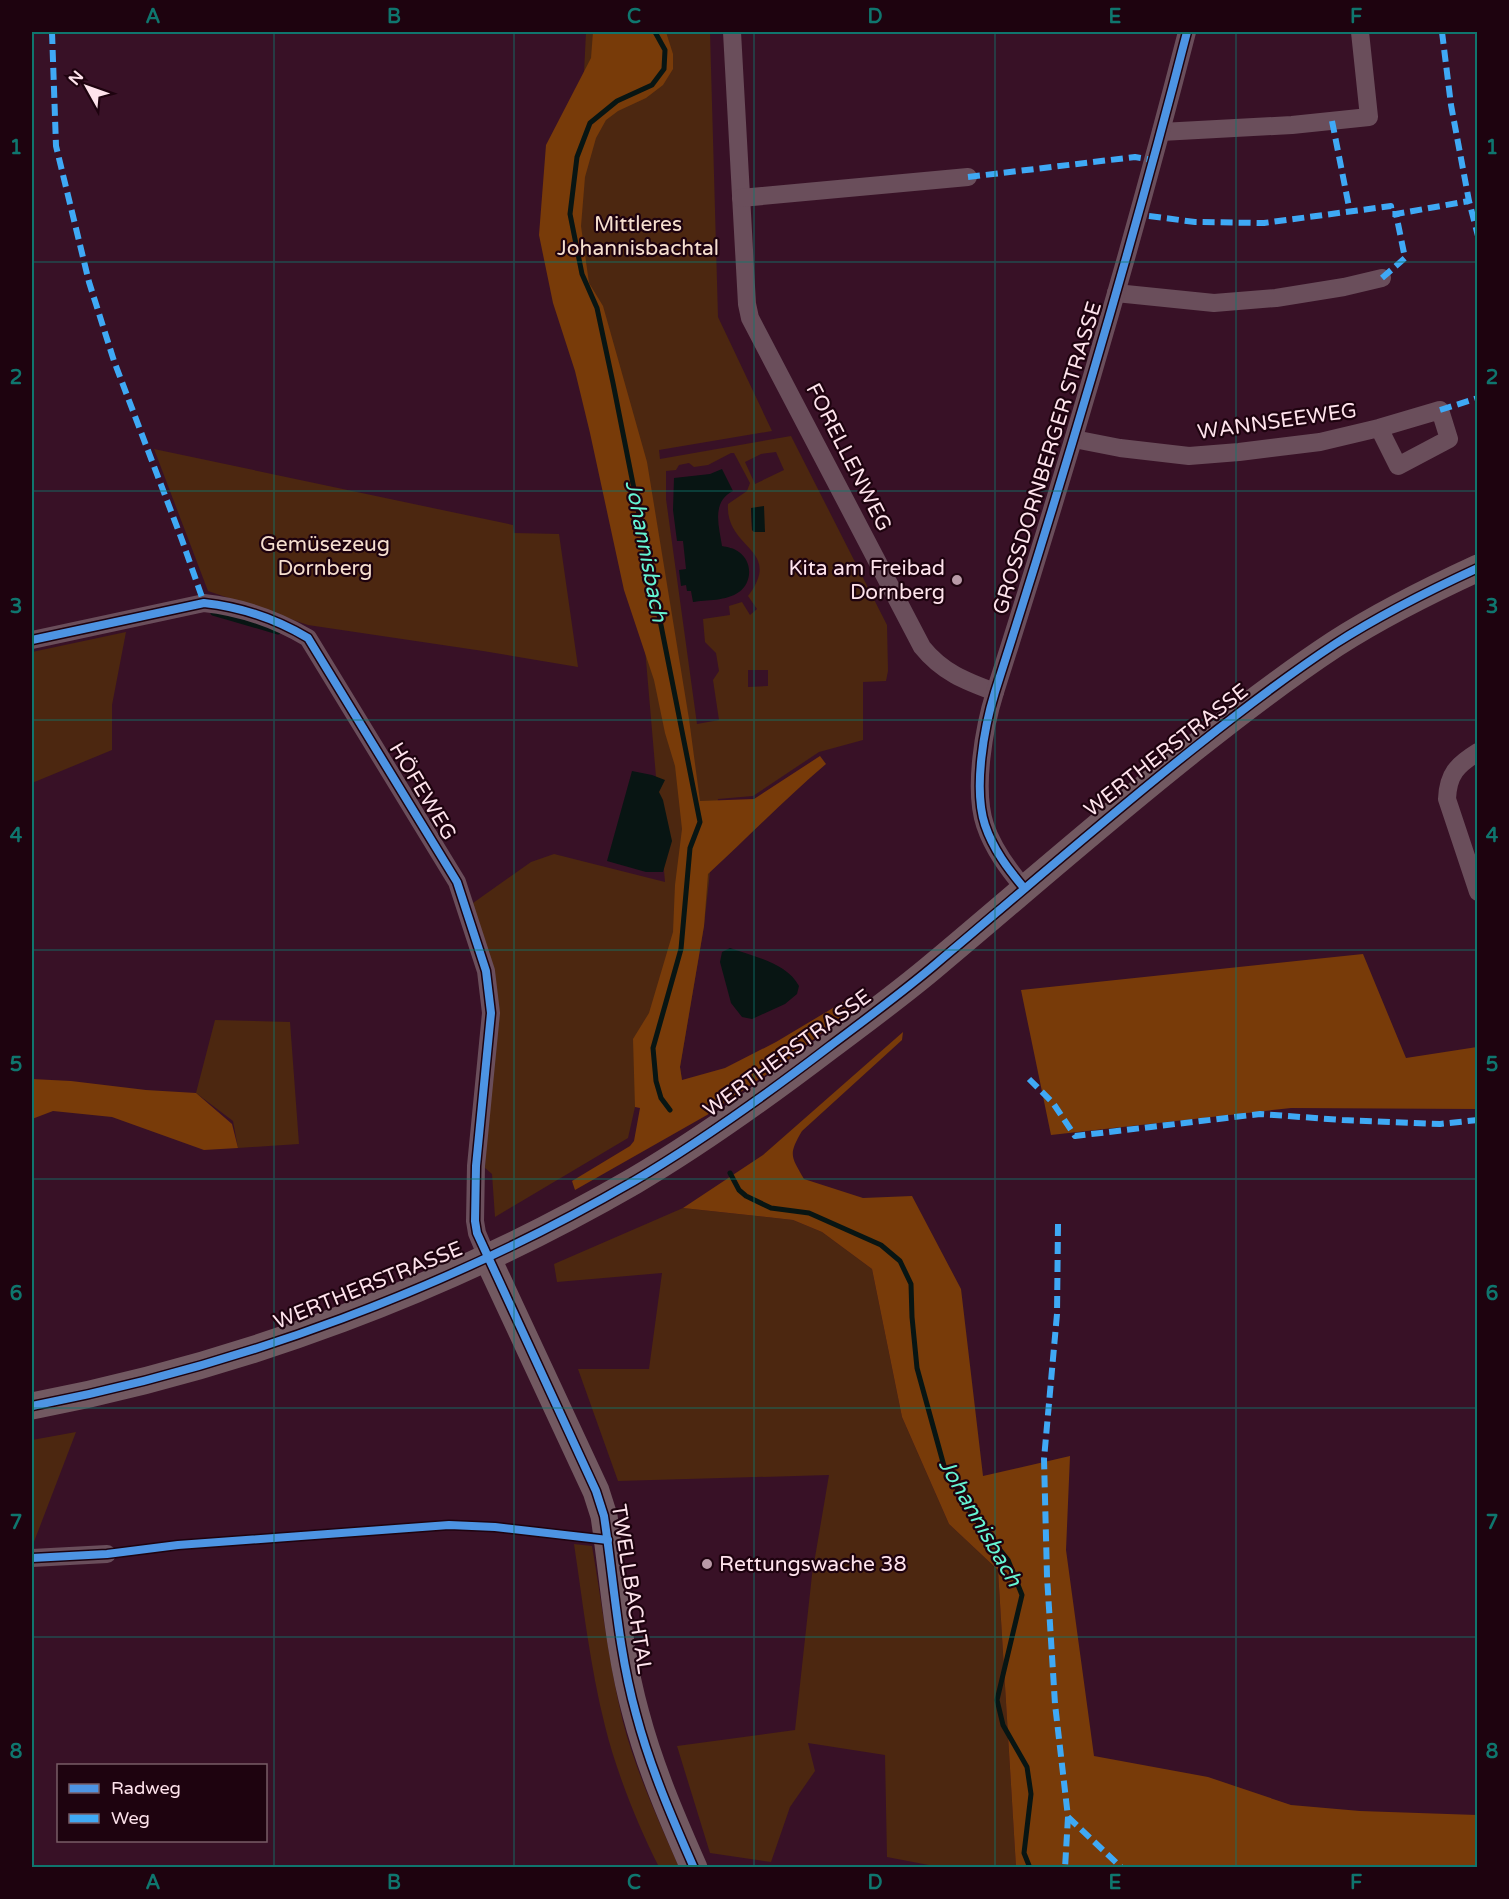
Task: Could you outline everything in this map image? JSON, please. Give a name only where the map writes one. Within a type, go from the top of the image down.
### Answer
[{"type":"main road","name":"WERTHERSTRASSE","points":[[32,1406],[140,1383],[233,1357],[384,1302],[487,1257],[588,1207],[639,1178],[758,1100],[936,964],[1173,765],[1306,665],[1395,608],[1478,568]]},
{"type":"main road","name":"TWELLBACHTAL","points":[[487,1257],[596,1491],[604,1516],[626,1670],[635,1713],[650,1760],[694,1868]]},
{"type":"street","name":"FORELLENWEG","points":[[732,32],[747,304],[750,318],[922,647],[944,670],[995,692]]},
{"type":"street","name":"GROSSDORNBERGER STRASSE","points":[[1024,888],[995,849],[984,824],[981,766],[984,729],[1074,439],[1187,32]]},
{"type":"street","points":[[1161,132],[1292,125],[1368,117],[1360,32]]},
{"type":"street","points":[[741,198],[968,177]]},
{"type":"street","points":[[1116,294],[1214,303],[1276,298],[1382,278]]},
{"type":"street","name":"WANNSEEWEG","points":[[1074,439],[1120,448],[1189,456],[1239,453],[1320,442],[1379,428]]},
{"type":"street","name":"HÖFEWEG","points":[[32,640],[204,603],[224,605],[260,615],[288,625],[308,638],[457,882],[486,971],[491,1013],[476,1166],[475,1221],[477,1233],[487,1257]]},
{"type":"street","points":[[1478,752],[1453,772],[1448,786],[1447,799],[1478,892]]},
{"type":"street","points":[[32,1558],[107,1554]]},
{"type":"green space","name":"Mittleres Johannisbachtal","points":[[586,32],[710,32],[718,317],[772,431],[659,450],[660,459],[791,436],[887,625],[888,671],[886,681],[863,682],[863,740],[819,752],[753,796],[718,799],[704,926],[680,1067],[682,1081],[635,1107],[628,1138],[495,1217],[492,1174],[485,1168],[486,1132],[499,1014],[473,903],[531,862],[554,854],[665,882],[643,625],[558,236],[584,73]],"holes":[[[776,452],[784,470],[755,484],[745,462],[761,454]],[[734,453],[750,483],[747,491],[728,504],[729,519],[735,531],[757,558],[760,568],[757,580],[748,596],[757,609],[750,615],[742,602],[729,606],[730,615],[703,619],[705,642],[716,653],[719,671],[713,680],[719,720],[697,724],[666,499],[666,471],[676,470],[679,465],[689,463],[694,467],[708,465]],[[751,509],[765,532],[752,530]],[[748,670],[768,670],[768,686],[748,687]]]},
{"type":"green space","name":"Gemüsezeug Dornberg","points":[[154,449],[513,525],[514,533],[559,534],[578,667],[308,625],[208,591]]},
{"type":"green space","points":[[126,632],[112,705],[112,750],[32,783],[32,652]]},
{"type":"green space","points":[[215,1020],[290,1022],[299,1144],[238,1148],[233,1121],[196,1093]]},
{"type":"green space","points":[[683,1208],[793,1220],[822,1232],[872,1269],[902,1417],[949,1524],[998,1570],[1016,1867],[939,1867],[887,1857],[885,1755],[808,1743],[815,1771],[790,1807],[771,1862],[710,1853],[677,1746],[795,1730],[812,1575],[829,1475],[618,1481],[578,1369],[649,1369],[662,1273],[557,1282],[554,1264]]},
{"type":"green space","points":[[76,1432],[32,1547],[32,1440]]},
{"type":"green space","points":[[574,1544],[592,1546],[623,1722],[641,1777],[679,1867],[659,1867],[621,1780],[595,1681]]},
{"type":"shaded area","points":[[593,32],[666,32],[673,54],[673,69],[663,85],[646,98],[618,111],[606,120],[596,138],[585,177],[581,226],[589,283],[603,306],[647,462],[700,801],[754,799],[820,756],[826,764],[708,874],[704,926],[680,1067],[682,1080],[725,1068],[776,1042],[848,999],[855,1006],[789,1059],[707,1115],[575,1190],[572,1181],[630,1146],[634,1141],[640,1108],[635,1107],[633,1039],[649,1013],[673,932],[675,885],[682,829],[675,766],[665,733],[654,680],[624,590],[590,433],[575,371],[553,303],[539,235],[546,145],[591,58]]},
{"type":"shaded area","points":[[722,469],[733,491],[726,496],[719,508],[718,523],[722,546],[744,556],[749,567],[748,578],[743,588],[734,595],[723,599],[693,602],[691,591],[687,591],[686,585],[681,586],[679,570],[686,569],[683,541],[677,541],[673,510],[674,478],[710,474]]},
{"type":"shaded area","points":[[764,506],[765,532],[754,532],[751,508]]},
{"type":"shaded area","points":[[632,771],[665,780],[659,792],[663,800],[672,841],[663,872],[646,872],[607,861]]},
{"type":"shaded area","points":[[730,948],[769,961],[786,971],[799,986],[797,994],[785,1004],[752,1019],[742,1017],[731,1003],[720,962],[722,952]]},
{"type":"shaded area","points":[[1363,954],[1406,1058],[1477,1047],[1477,1109],[1291,1108],[1051,1135],[1021,990]]},
{"type":"shaded area","points":[[903,1032],[902,1040],[802,1131],[793,1151],[794,1160],[804,1179],[863,1198],[912,1196],[961,1289],[983,1476],[1070,1456],[1066,1550],[1094,1756],[1208,1777],[1291,1805],[1360,1811],[1477,1815],[1477,1867],[1016,1867],[998,1570],[949,1524],[902,1417],[872,1269],[822,1232],[793,1220],[683,1208],[763,1155]]},
{"type":"shaded area","points":[[32,1079],[196,1093],[232,1124],[238,1148],[204,1150],[112,1117],[53,1111],[32,1119]]},
{"type":"waterway","name":"Johannisbach","points":[[655,32],[665,50],[664,69],[652,85],[617,101],[590,123],[577,157],[570,214],[582,274],[597,308],[700,822],[690,848],[681,949],[653,1048],[656,1081],[661,1098],[670,1110]]},
{"type":"waterway","points":[[213,613],[278,632]]},
{"type":"waterway","name":"Johannisbach","points":[[730,1173],[739,1190],[746,1196],[771,1208],[809,1213],[881,1245],[900,1261],[911,1284],[917,1368],[944,1466],[973,1516],[1008,1560],[1022,1595],[997,1700],[1003,1725],[1027,1767],[1031,1794],[1024,1853],[1030,1868]]},
{"type":"marked path","points":[[52,32],[56,146],[89,282],[114,361],[204,603]]},
{"type":"marked path","points":[[1442,32],[1451,105],[1478,236]]},
{"type":"marked path","points":[[1332,121],[1350,212]]},
{"type":"marked path","points":[[968,177],[1135,157],[1153,160]]},
{"type":"marked path","points":[[1149,216],[1195,222],[1264,223],[1391,206],[1392,214],[1396,214],[1469,201]]},
{"type":"marked path","points":[[1382,278],[1405,258],[1396,214]]},
{"type":"marked path","points":[[1440,410],[1478,398]]},
{"type":"marked path","points":[[1029,1079],[1053,1103],[1075,1136],[1260,1114],[1440,1124],[1478,1120]]},
{"type":"marked path","points":[[1058,1224],[1057,1314],[1044,1459],[1047,1576],[1055,1704],[1068,1817],[1065,1868]]},
{"type":"marked path","points":[[1068,1817],[1122,1868]]},
{"type":"cycle path","points":[[1024,888],[997,850],[985,825],[980,794],[980,776],[987,722],[1096,363],[1187,32]]},
{"type":"cycle path","points":[[32,1406],[188,1369],[342,1319],[491,1256],[564,1220],[634,1181],[734,1116],[898,995],[1132,798],[1283,680],[1369,623],[1478,568]]},
{"type":"cycle path","points":[[32,640],[204,603],[231,607],[258,615],[308,638],[457,882],[486,971],[491,1013],[476,1166],[475,1221],[477,1233],[596,1491],[604,1516],[621,1641],[636,1714],[655,1773],[694,1868]]},
{"type":"cycle path","points":[[32,1558],[107,1554],[178,1545],[449,1525],[495,1527],[608,1540]]},
{"type":"place","name":"Kita am Freibad Dornberg","points":[[957,580]]},
{"type":"place","name":"Rettungswache 38","points":[[707,1564]]}]
